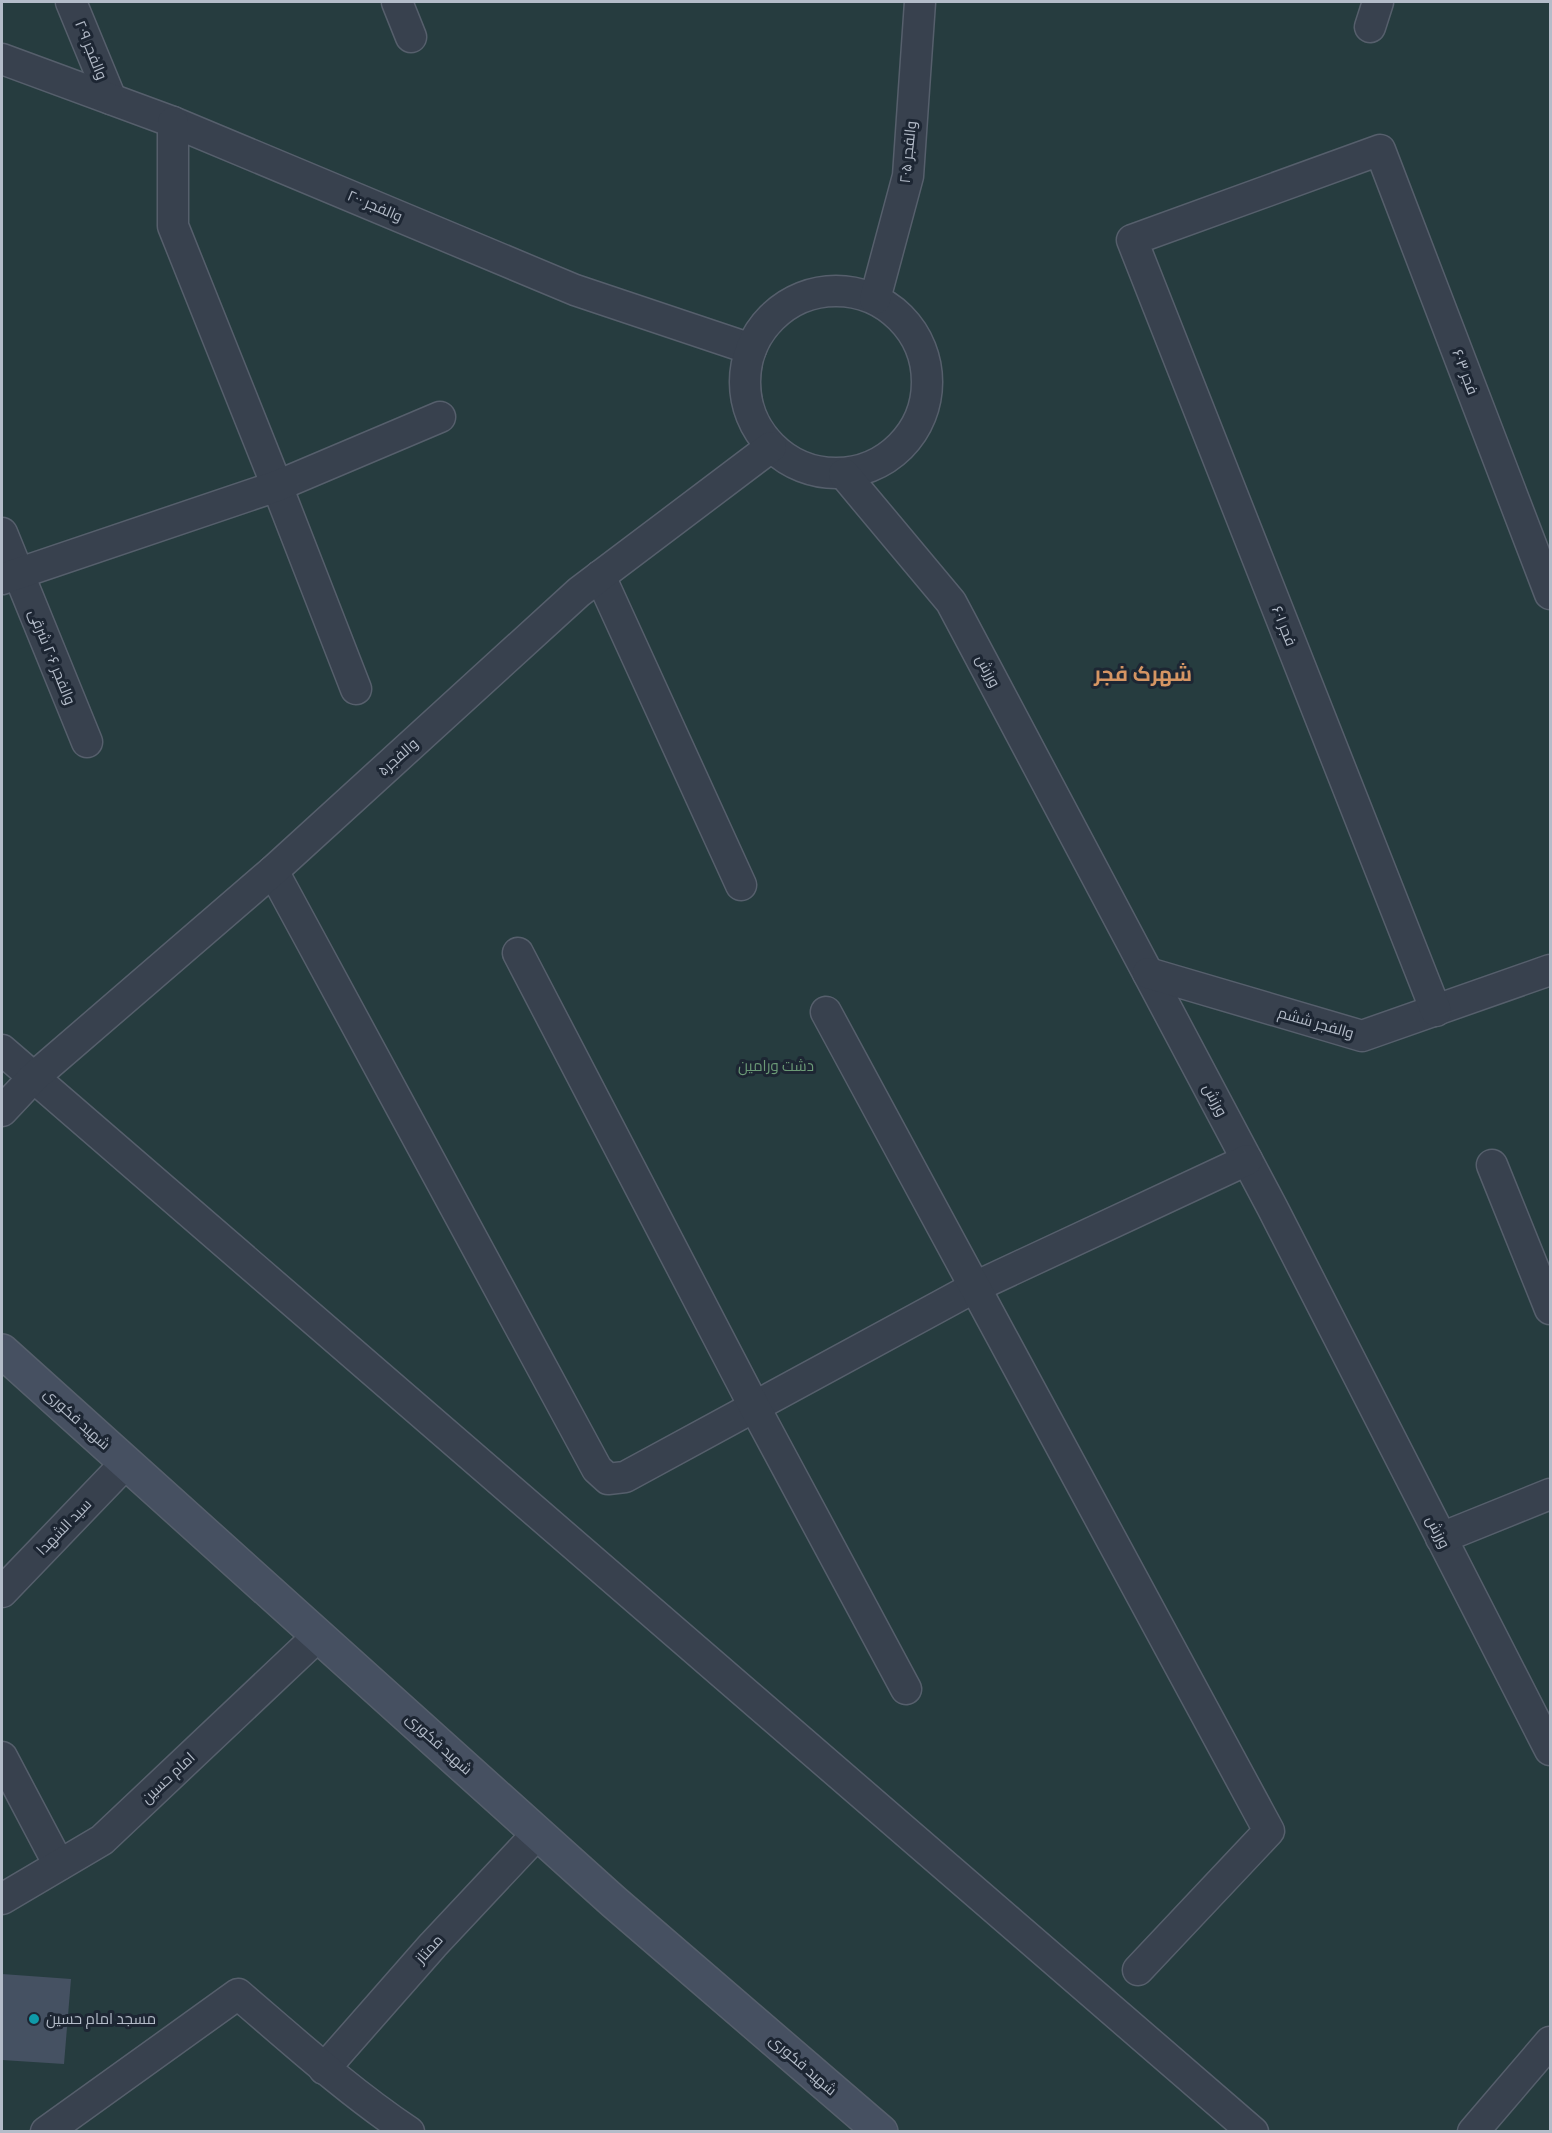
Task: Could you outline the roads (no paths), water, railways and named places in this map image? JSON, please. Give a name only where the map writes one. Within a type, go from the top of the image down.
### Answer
[{"type":"street","name":"والفجر ۲۰۹","points":[[71,2],[111,99]]},
{"type":"street","points":[[397,2],[411,38]]},
{"type":"street","name":"والفجر ۲۰۵","points":[[874,299],[908,176],[920,2]]},
{"type":"street","name":"والفجر ۲۰۰","points":[[2,59],[173,122],[575,290],[751,349]]},
{"type":"street","points":[[173,122],[173,226],[278,486],[356,689]]},
{"type":"street","name":"فجر ۶۰۳","points":[[1132,240],[1380,150],[1551,594]]},
{"type":"street","name":"فجر ۶۰۱","points":[[1132,240],[1436,1011]]},
{"type":"street","points":[[826,291],[851,292],[874,299],[903,319],[921,348],[928,381],[922,415],[904,444],[877,465],[844,474],[805,469],[771,447],[752,418],[745,383],[751,349],[764,327],[781,309],[802,297],[826,291]]},
{"type":"street","points":[[9,576],[278,486],[440,417]]},
{"type":"street","name":"والفجر۵","points":[[2,1111],[33,1078],[273,871],[579,592],[771,447]]},
{"type":"street","name":"ورزش","points":[[844,474],[951,602],[1247,1160],[1551,1750]]},
{"type":"street","name":"والفجر ۲۰۶ شرقی","points":[[2,533],[9,576],[87,742]]},
{"type":"street","points":[[600,576],[741,885]]},
{"type":"street","points":[[273,871],[597,1469],[608,1479],[625,1477],[975,1287],[1247,1160]]},
{"type":"street","points":[[518,953],[754,1406],[906,1689]]},
{"type":"street","name":"والفجر ششم","points":[[1148,973],[1362,1036],[1551,970]]},
{"type":"street","points":[[826,1012],[1269,1831],[1138,1970]]},
{"type":"street","points":[[2,1050],[1253,2132]]},
{"type":"street","points":[[1492,1165],[1551,1309]]},
{"type":"street","name":"شهید فکوری","points":[[2,1351],[614,1902],[881,2132]]},
{"type":"street","name":"سید الشهدا","points":[[2,1592],[126,1463]]},
{"type":"street","points":[[1442,1538],[1551,1494]]},
{"type":"street","name":"امام حسین","points":[[2,1899],[102,1840],[318,1636]]},
{"type":"street","points":[[2,1757],[59,1865]]},
{"type":"street","name":"ممتاز","points":[[324,2069],[433,1945],[538,1833]]},
{"type":"street","points":[[46,2132],[238,1994],[324,2069],[409,2132]]},
{"type":"street","points":[[1473,2132],[1551,2042]]},
{"type":"place","name":"مسجد امام حسین","points":[[34,2019]]},
{"type":"district","name":"شهرک فجر","points":[[1143,674]]},
{"type":"park label","name":"دشت ورامین","points":[[776,1066]]}]
